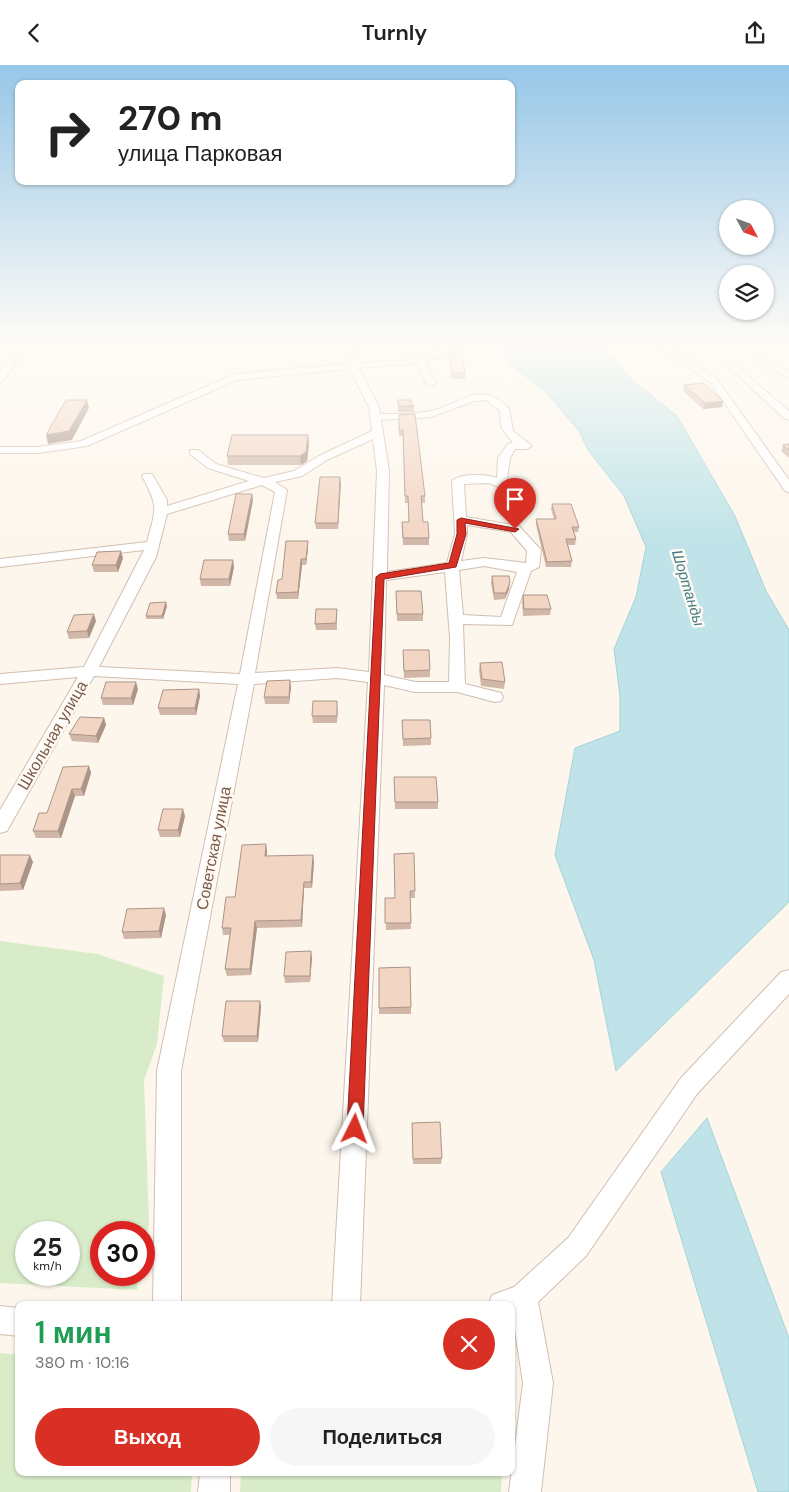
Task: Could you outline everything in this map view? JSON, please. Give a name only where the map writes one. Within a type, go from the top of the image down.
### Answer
[{"type":"street","points":[[0,450],[38,450],[83,443],[159,410]]},
{"type":"street","points":[[346,1301],[380,577],[383,471],[374,410]]},
{"type":"street","points":[[148,476],[161,500],[162,512],[247,485],[298,474],[377,425],[400,417],[438,412],[443,410]]},
{"type":"street","points":[[457,687],[453,565],[461,534],[458,481],[489,479],[502,484],[504,458],[512,446],[526,446],[513,439],[504,423],[505,410]]},
{"type":"street","points":[[734,410],[789,488]]},
{"type":"street","points":[[194,451],[212,466],[266,482]]},
{"type":"street","name":"Советская улица","points":[[167,1301],[169,1071],[281,490],[266,482]]},
{"type":"street","name":"Школьная улица","points":[[0,826],[89,671],[149,557],[162,512]]},
{"type":"street","points":[[380,577],[484,562],[525,568],[532,567],[534,550],[515,529],[461,520]]},
{"type":"street","points":[[0,563],[152,545]]},
{"type":"street","points":[[455,619],[507,622],[525,568]]},
{"type":"street","points":[[89,671],[246,679],[337,673],[376,678],[415,687],[457,687],[495,697]]},
{"type":"street","name":"Школьная улица","points":[[0,679],[89,671]]},
{"type":"street","points":[[512,1301],[577,1247],[689,1086],[789,979]]},
{"type":"street","points":[[515,1310],[538,1383],[525,1492]]},
{"type":"street","points":[[0,1320],[15,1321]]},
{"type":"street","points":[[214,1492],[215,1476]]},
{"type":"green space","points":[[0,941],[97,954],[164,976],[157,1044],[144,1080],[149,1221],[90,1221],[90,1286],[138,1286],[137,1290],[59,1286],[80,1286],[80,1221],[15,1221],[15,1284],[0,1283]]},
{"type":"green space","points":[[0,1353],[15,1355],[15,1476],[192,1476],[191,1492],[0,1492]]},
{"type":"green space","points":[[241,1476],[502,1476],[501,1492],[240,1492]]},
{"type":"water","name":"Шортанды","points":[[561,410],[669,410],[677,416],[735,516],[766,591],[789,630],[789,902],[616,1071],[594,960],[555,855],[575,748],[620,731],[620,696],[614,649],[636,597],[646,547],[624,496],[588,450],[579,431]]},
{"type":"water","points":[[707,1118],[789,1338],[789,1492],[758,1492],[661,1172]]},
{"type":"building","points":[[61,410],[81,410],[69,431],[46,435]]},
{"type":"building","points":[[415,414],[425,496],[421,496],[423,522],[428,522],[429,538],[403,538],[402,522],[409,522],[408,496],[405,496],[403,430],[399,430],[399,415]]},
{"type":"building","points":[[232,435],[308,435],[306,452],[300,456],[227,456]]},
{"type":"building","points":[[789,444],[789,450],[783,445]]},
{"type":"building","points":[[320,477],[340,477],[338,523],[315,523]]},
{"type":"building","points":[[236,494],[252,494],[244,534],[228,534]]},
{"type":"building","points":[[552,504],[571,504],[579,527],[572,527],[576,539],[566,539],[572,561],[547,562],[536,519],[556,519]]},
{"type":"building","points":[[286,541],[308,541],[306,559],[301,559],[298,592],[276,593],[278,580],[282,579]]},
{"type":"building","points":[[121,551],[116,565],[92,565],[97,552]]},
{"type":"building","points":[[204,560],[233,560],[229,579],[200,579]]},
{"type":"building","points":[[492,576],[509,576],[510,582],[506,593],[494,593]]},
{"type":"building","points":[[396,591],[421,591],[423,614],[397,614]]},
{"type":"building","points":[[523,595],[547,595],[551,609],[524,609]]},
{"type":"building","points":[[166,602],[162,616],[146,616],[150,603]]},
{"type":"building","points":[[316,609],[337,609],[336,623],[315,624]]},
{"type":"building","points":[[94,614],[87,631],[67,632],[74,615]]},
{"type":"building","points":[[403,650],[429,650],[430,670],[404,671]]},
{"type":"building","points":[[502,662],[505,682],[482,679],[480,663]]},
{"type":"building","points":[[290,680],[289,697],[264,697],[267,681]]},
{"type":"building","points":[[106,682],[136,682],[131,698],[101,698]]},
{"type":"building","points":[[199,689],[195,708],[158,708],[163,690]]},
{"type":"building","points":[[313,701],[337,701],[337,716],[312,716]]},
{"type":"building","points":[[80,717],[104,718],[96,736],[69,734]]},
{"type":"building","points":[[402,720],[430,720],[431,738],[403,739]]},
{"type":"building","points":[[89,766],[81,789],[72,789],[58,831],[33,831],[39,813],[47,813],[63,767]]},
{"type":"building","points":[[394,777],[436,777],[438,802],[395,802]]},
{"type":"building","points":[[163,809],[183,809],[178,830],[158,830]]},
{"type":"building","points":[[266,844],[265,856],[313,855],[311,882],[304,882],[301,920],[255,921],[250,969],[225,969],[231,928],[222,928],[226,897],[235,897],[242,845]]},
{"type":"building","points":[[414,853],[415,891],[410,891],[411,923],[385,923],[385,898],[395,898],[394,854]]},
{"type":"building","points":[[0,855],[30,855],[20,883],[0,884]]},
{"type":"building","points":[[164,908],[159,931],[122,932],[127,909]]},
{"type":"building","points":[[311,951],[310,976],[284,976],[286,952]]},
{"type":"building","points":[[410,967],[411,1007],[379,1008],[379,968]]},
{"type":"building","points":[[226,1001],[260,1001],[257,1036],[222,1036]]},
{"type":"building","points":[[440,1122],[442,1158],[413,1159],[412,1123]]},
{"type":"route","points":[[355,1129],[380,577],[453,565],[461,534],[461,520],[515,529]]}]
